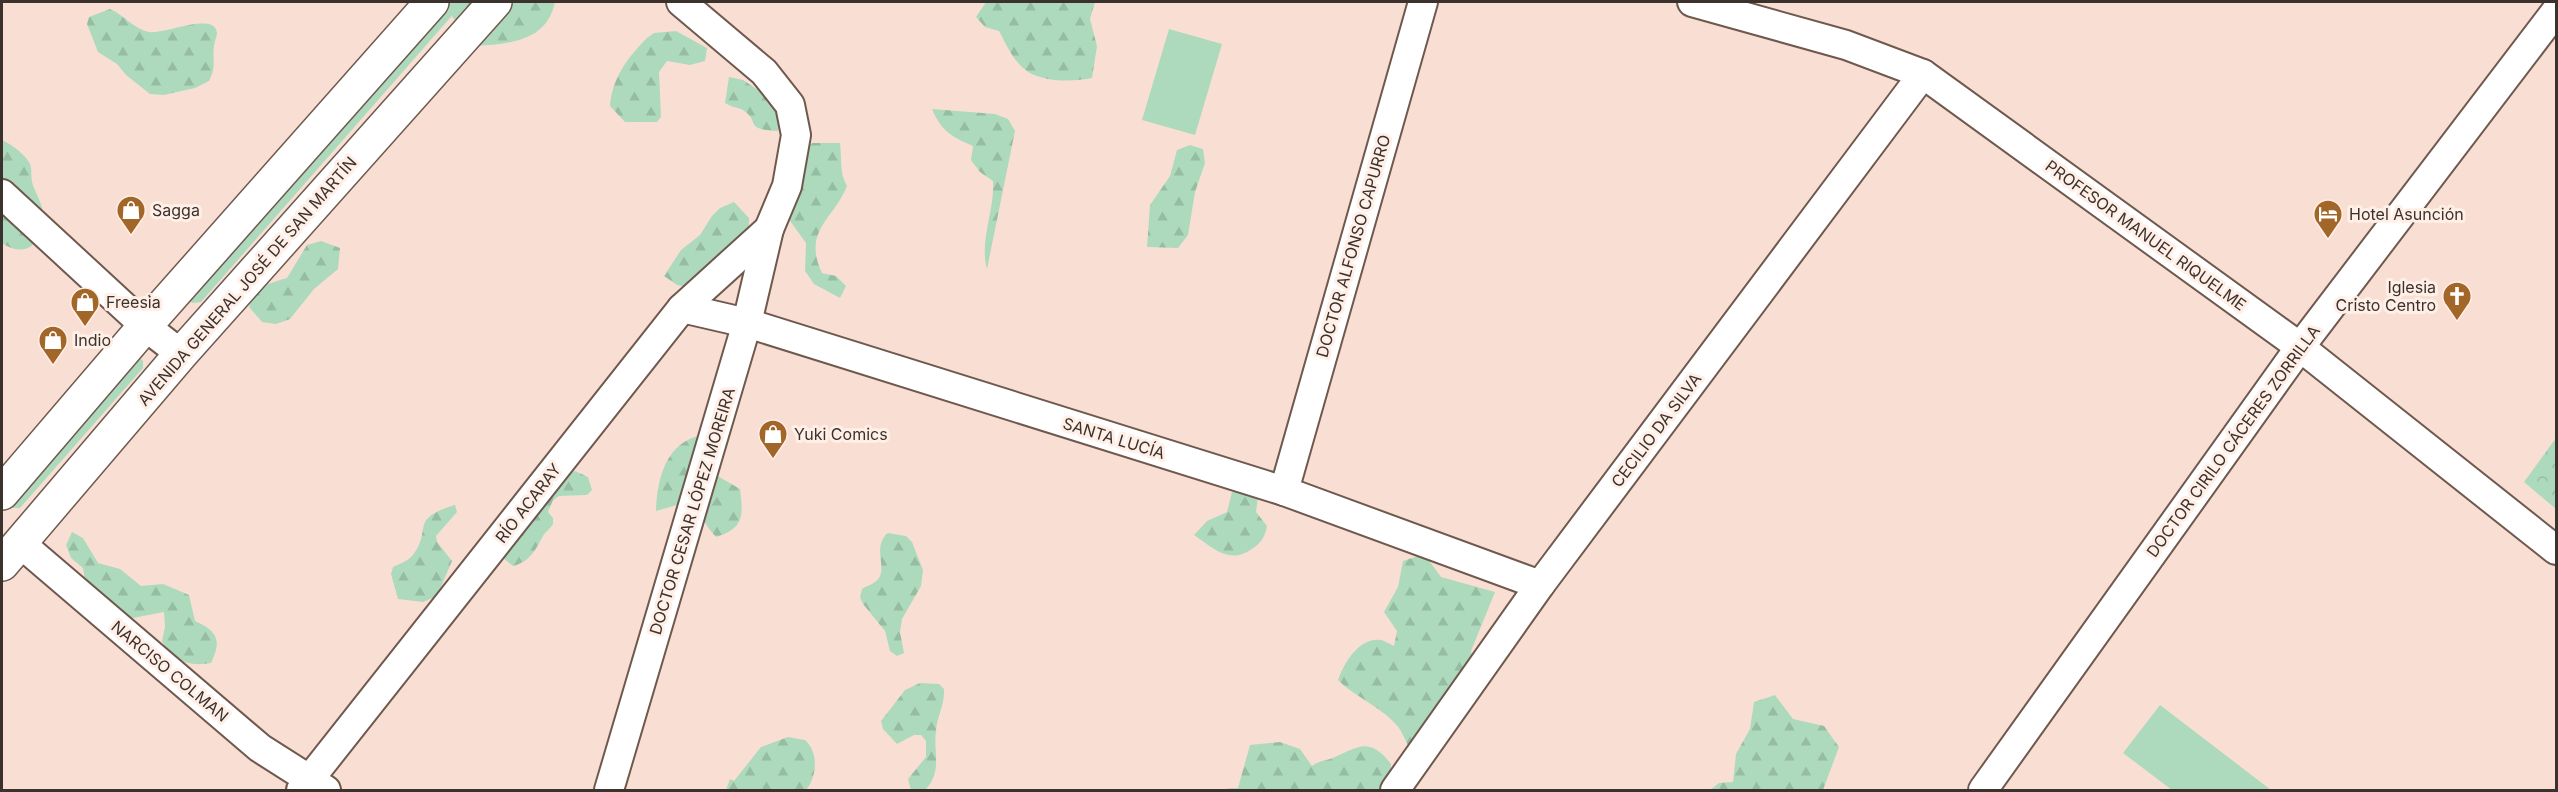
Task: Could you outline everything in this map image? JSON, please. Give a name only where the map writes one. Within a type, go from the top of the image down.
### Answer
[{"type":"main road","points":[[2,494],[145,326],[432,2]]},
{"type":"main road","name":"AVENIDA GENERAL JOSÉ DE SAN MARTÍN","points":[[11,554],[181,354],[495,2]]},
{"type":"street","name":"DOCTOR CESAR LÓPEZ MOREIRA","points":[[609,790],[747,322],[769,229],[787,186],[796,135],[790,105],[764,72],[681,2]]},
{"type":"street","name":"DOCTOR ALFONSO CAPURRO","points":[[1284,491],[1423,2]]},
{"type":"street","name":"PROFESOR MANUEL RIQUELME","points":[[1692,2],[1846,45],[1923,74],[2300,347],[2556,550]]},
{"type":"street","name":"DOCTOR CIRILO CÁCERES ZORRILLA","points":[[1983,790],[2300,347],[2556,11]]},
{"type":"street","name":"CECILIO DA SILVA","points":[[1395,790],[1540,585],[1923,74]]},
{"type":"street","points":[[2,194],[145,326],[181,354]]},
{"type":"street","name":"RÍO ACARAY","points":[[312,787],[682,308],[769,229]]},
{"type":"street","name":"SANTA LUCÍA","points":[[682,308],[747,322],[1284,491],[1540,585]]},
{"type":"street","name":"NARCISO COLMAN","points":[[11,554],[312,787]]},
{"type":"green space","points":[[442,2],[464,2],[201,302],[192,303],[189,299]]},
{"type":"green space","points":[[456,2],[555,2],[551,15],[535,33],[502,44],[476,46],[448,11]]},
{"type":"green space","points":[[986,2],[1095,2],[1090,19],[1097,46],[1092,78],[1047,79],[1023,68],[999,31],[985,27],[976,17]]},
{"type":"green space","points":[[110,9],[149,32],[199,24],[214,27],[217,35],[214,44],[214,67],[209,81],[195,88],[164,95],[150,94],[126,75],[117,64],[98,52],[87,24],[89,17]]},
{"type":"green space","points":[[1169,29],[1222,44],[1195,135],[1142,120]]},
{"type":"green space","points":[[676,31],[707,48],[705,61],[690,65],[667,61],[659,72],[661,117],[657,122],[625,122],[610,106],[614,86],[627,60],[654,33]]},
{"type":"green space","points":[[729,77],[743,80],[773,100],[783,125],[777,131],[756,127],[743,110],[725,103]]},
{"type":"green space","points":[[932,109],[995,114],[1008,119],[1015,131],[987,269],[985,248],[993,181],[980,172],[971,160],[973,146],[959,140],[943,128]]},
{"type":"green space","points":[[2,140],[18,150],[30,164],[32,182],[42,208],[40,235],[31,246],[25,249],[10,248],[2,243]]},
{"type":"green space","points":[[812,143],[840,143],[842,170],[847,186],[822,226],[816,246],[817,259],[822,273],[836,276],[846,286],[840,298],[814,284],[805,271],[806,243],[788,218],[800,151]]},
{"type":"green space","points":[[1190,145],[1203,149],[1205,163],[1195,192],[1188,235],[1178,248],[1147,247],[1150,205],[1170,176],[1177,150]]},
{"type":"green space","points":[[734,202],[749,218],[749,231],[690,288],[677,285],[664,276],[681,250],[700,235],[712,216],[720,208]]},
{"type":"green space","points":[[321,241],[340,248],[338,269],[314,289],[290,319],[276,324],[262,322],[249,307],[254,294],[268,284],[287,278],[307,245]]},
{"type":"green space","points":[[139,357],[143,361],[143,368],[20,508],[13,508],[9,505]]},
{"type":"green space","points":[[703,435],[716,475],[740,489],[742,506],[737,525],[716,537],[699,514],[684,503],[656,511],[662,474],[672,453],[690,439]]},
{"type":"green space","points":[[2556,438],[2556,509],[2524,482]]},
{"type":"green space","points":[[575,471],[588,477],[592,490],[587,495],[559,496],[553,500],[548,512],[553,518],[553,524],[532,554],[513,566],[503,558],[500,551],[569,473]]},
{"type":"green space","points":[[1240,490],[1258,497],[1256,512],[1267,526],[1262,539],[1255,547],[1244,554],[1229,555],[1194,535],[1207,521],[1227,512],[1232,492]]},
{"type":"green space","points":[[455,505],[457,512],[436,536],[437,542],[452,561],[437,596],[423,602],[398,599],[391,574],[393,567],[413,555],[419,546],[426,520],[431,515]]},
{"type":"green space","points":[[72,532],[83,538],[98,563],[120,569],[141,586],[163,584],[189,595],[195,621],[209,629],[216,638],[216,649],[211,663],[188,663],[172,653],[162,641],[165,627],[164,612],[133,618],[119,613],[85,581],[83,568],[71,558],[66,545]]},
{"type":"green space","points":[[888,533],[906,536],[912,542],[923,570],[921,586],[902,619],[900,632],[904,653],[897,656],[890,651],[885,631],[860,597],[862,589],[879,578],[881,545]]},
{"type":"green space","points":[[1424,554],[1441,577],[1495,592],[1471,651],[1476,678],[1453,710],[1451,737],[1442,749],[1428,755],[1412,754],[1401,731],[1393,721],[1338,680],[1348,659],[1359,647],[1373,640],[1381,640],[1394,646],[1397,631],[1384,612],[1398,587],[1403,561]]},
{"type":"green space","points":[[920,683],[939,684],[944,689],[944,695],[935,739],[936,769],[934,776],[925,790],[911,790],[908,779],[926,757],[926,741],[921,735],[914,735],[897,744],[883,729],[881,721],[905,690]]},
{"type":"green space","points":[[1775,695],[1793,719],[1824,726],[1839,747],[1823,790],[1710,790],[1719,783],[1733,782],[1736,754],[1750,729],[1754,702]]},
{"type":"green space","points":[[2160,705],[2271,790],[2172,790],[2123,753]]},
{"type":"green space","points":[[788,737],[805,740],[813,751],[814,772],[806,790],[726,790],[730,779],[734,781],[761,747]]},
{"type":"green space","points":[[1280,742],[1300,749],[1312,766],[1362,746],[1376,749],[1391,764],[1390,778],[1380,790],[1211,790],[1238,788],[1250,745]]},
{"type":"place","name":"Sagga","points":[[131,236]]},
{"type":"place","name":"Hotel Asunción","points":[[2328,240]]},
{"type":"place","name":"Iglesia Cristo Centro","points":[[2457,322]]},
{"type":"place","name":"Freesia","points":[[85,328]]},
{"type":"place","name":"Indio","points":[[53,366]]},
{"type":"place","name":"Yuki Comics","points":[[773,460]]}]
